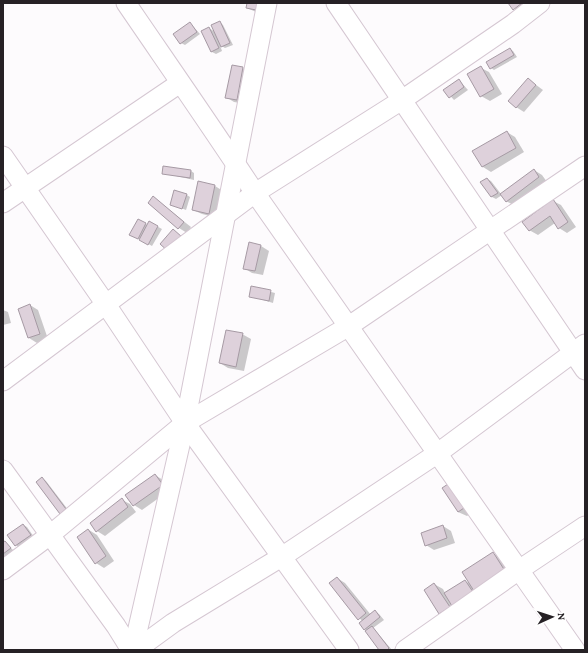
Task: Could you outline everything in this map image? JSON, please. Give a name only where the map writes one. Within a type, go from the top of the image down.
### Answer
[{"type":"street","points":[[126,3],[255,192],[575,650]]},
{"type":"street","points":[[132,650],[185,423],[267,3]]},
{"type":"street","points":[[336,3],[490,229],[578,348],[585,370]]},
{"type":"street","points":[[3,381],[255,192],[402,100],[513,24],[540,3]]},
{"type":"street","points":[[3,203],[180,83]]},
{"type":"street","points":[[3,156],[105,303],[185,423],[283,556],[349,650]]},
{"type":"street","points":[[3,570],[50,535],[185,423],[349,326],[585,166]]},
{"type":"street","points":[[136,650],[172,623],[283,556],[438,453],[578,348]]},
{"type":"street","points":[[3,470],[132,650]]},
{"type":"street","points":[[405,650],[519,570],[585,526]]},
{"type":"building","points":[[247,3],[258,3],[256,10],[246,8]]},
{"type":"building","points":[[508,3],[522,3],[513,10]]},
{"type":"building","points":[[220,21],[230,43],[221,47],[211,25]]},
{"type":"building","points":[[190,22],[197,32],[180,44],[173,34]]},
{"type":"building","points":[[209,27],[219,48],[211,52],[201,31]]},
{"type":"building","points":[[510,48],[514,55],[490,69],[486,62]]},
{"type":"building","points":[[232,65],[243,67],[237,100],[225,98]]},
{"type":"building","points":[[481,66],[494,89],[480,97],[467,74]]},
{"type":"building","points":[[528,78],[536,85],[516,108],[508,101]]},
{"type":"building","points":[[459,79],[464,87],[449,98],[443,90]]},
{"type":"building","points":[[507,131],[516,148],[482,167],[472,151]]},
{"type":"building","points":[[163,166],[191,170],[190,178],[162,174]]},
{"type":"building","points":[[534,169],[539,177],[506,202],[500,194]]},
{"type":"building","points":[[487,178],[498,193],[491,197],[480,182]]},
{"type":"building","points":[[198,181],[215,185],[209,214],[192,210]]},
{"type":"building","points":[[174,190],[187,194],[182,209],[170,205]]},
{"type":"building","points":[[153,196],[184,222],[178,229],[148,203]]},
{"type":"building","points":[[553,199],[568,222],[558,229],[550,216],[529,231],[522,222]]},
{"type":"building","points":[[138,219],[146,223],[138,239],[129,235]]},
{"type":"building","points":[[149,221],[158,226],[148,245],[139,240]]},
{"type":"building","points":[[173,229],[182,237],[169,252],[160,244]]},
{"type":"building","points":[[249,242],[261,245],[255,271],[243,269]]},
{"type":"building","points":[[251,286],[271,290],[269,301],[249,297]]},
{"type":"building","points":[[30,304],[40,334],[28,338],[18,309]]},
{"type":"building","points":[[226,330],[243,333],[236,367],[219,363]]},
{"type":"building","points":[[155,474],[163,485],[133,506],[125,495]]},
{"type":"building","points":[[42,477],[66,509],[60,514],[36,482]]},
{"type":"building","points":[[451,482],[467,506],[458,512],[442,488]]},
{"type":"building","points":[[122,498],[128,507],[96,532],[90,523]]},
{"type":"building","points":[[23,524],[31,535],[15,546],[7,535]]},
{"type":"building","points":[[443,525],[447,538],[425,546],[421,533]]},
{"type":"building","points":[[88,529],[106,556],[95,564],[77,537]]},
{"type":"building","points":[[5,541],[11,548],[3,554],[3,542]]},
{"type":"building","points":[[493,552],[505,571],[474,591],[462,572]]},
{"type":"building","points":[[337,577],[366,613],[358,620],[329,583]]},
{"type":"building","points":[[465,580],[473,592],[452,606],[444,593]]},
{"type":"building","points":[[434,583],[450,607],[439,614],[424,590]]},
{"type":"building","points":[[375,610],[380,617],[364,630],[359,623]]},
{"type":"building","points":[[372,626],[389,648],[387,650],[379,650],[365,631]]}]
